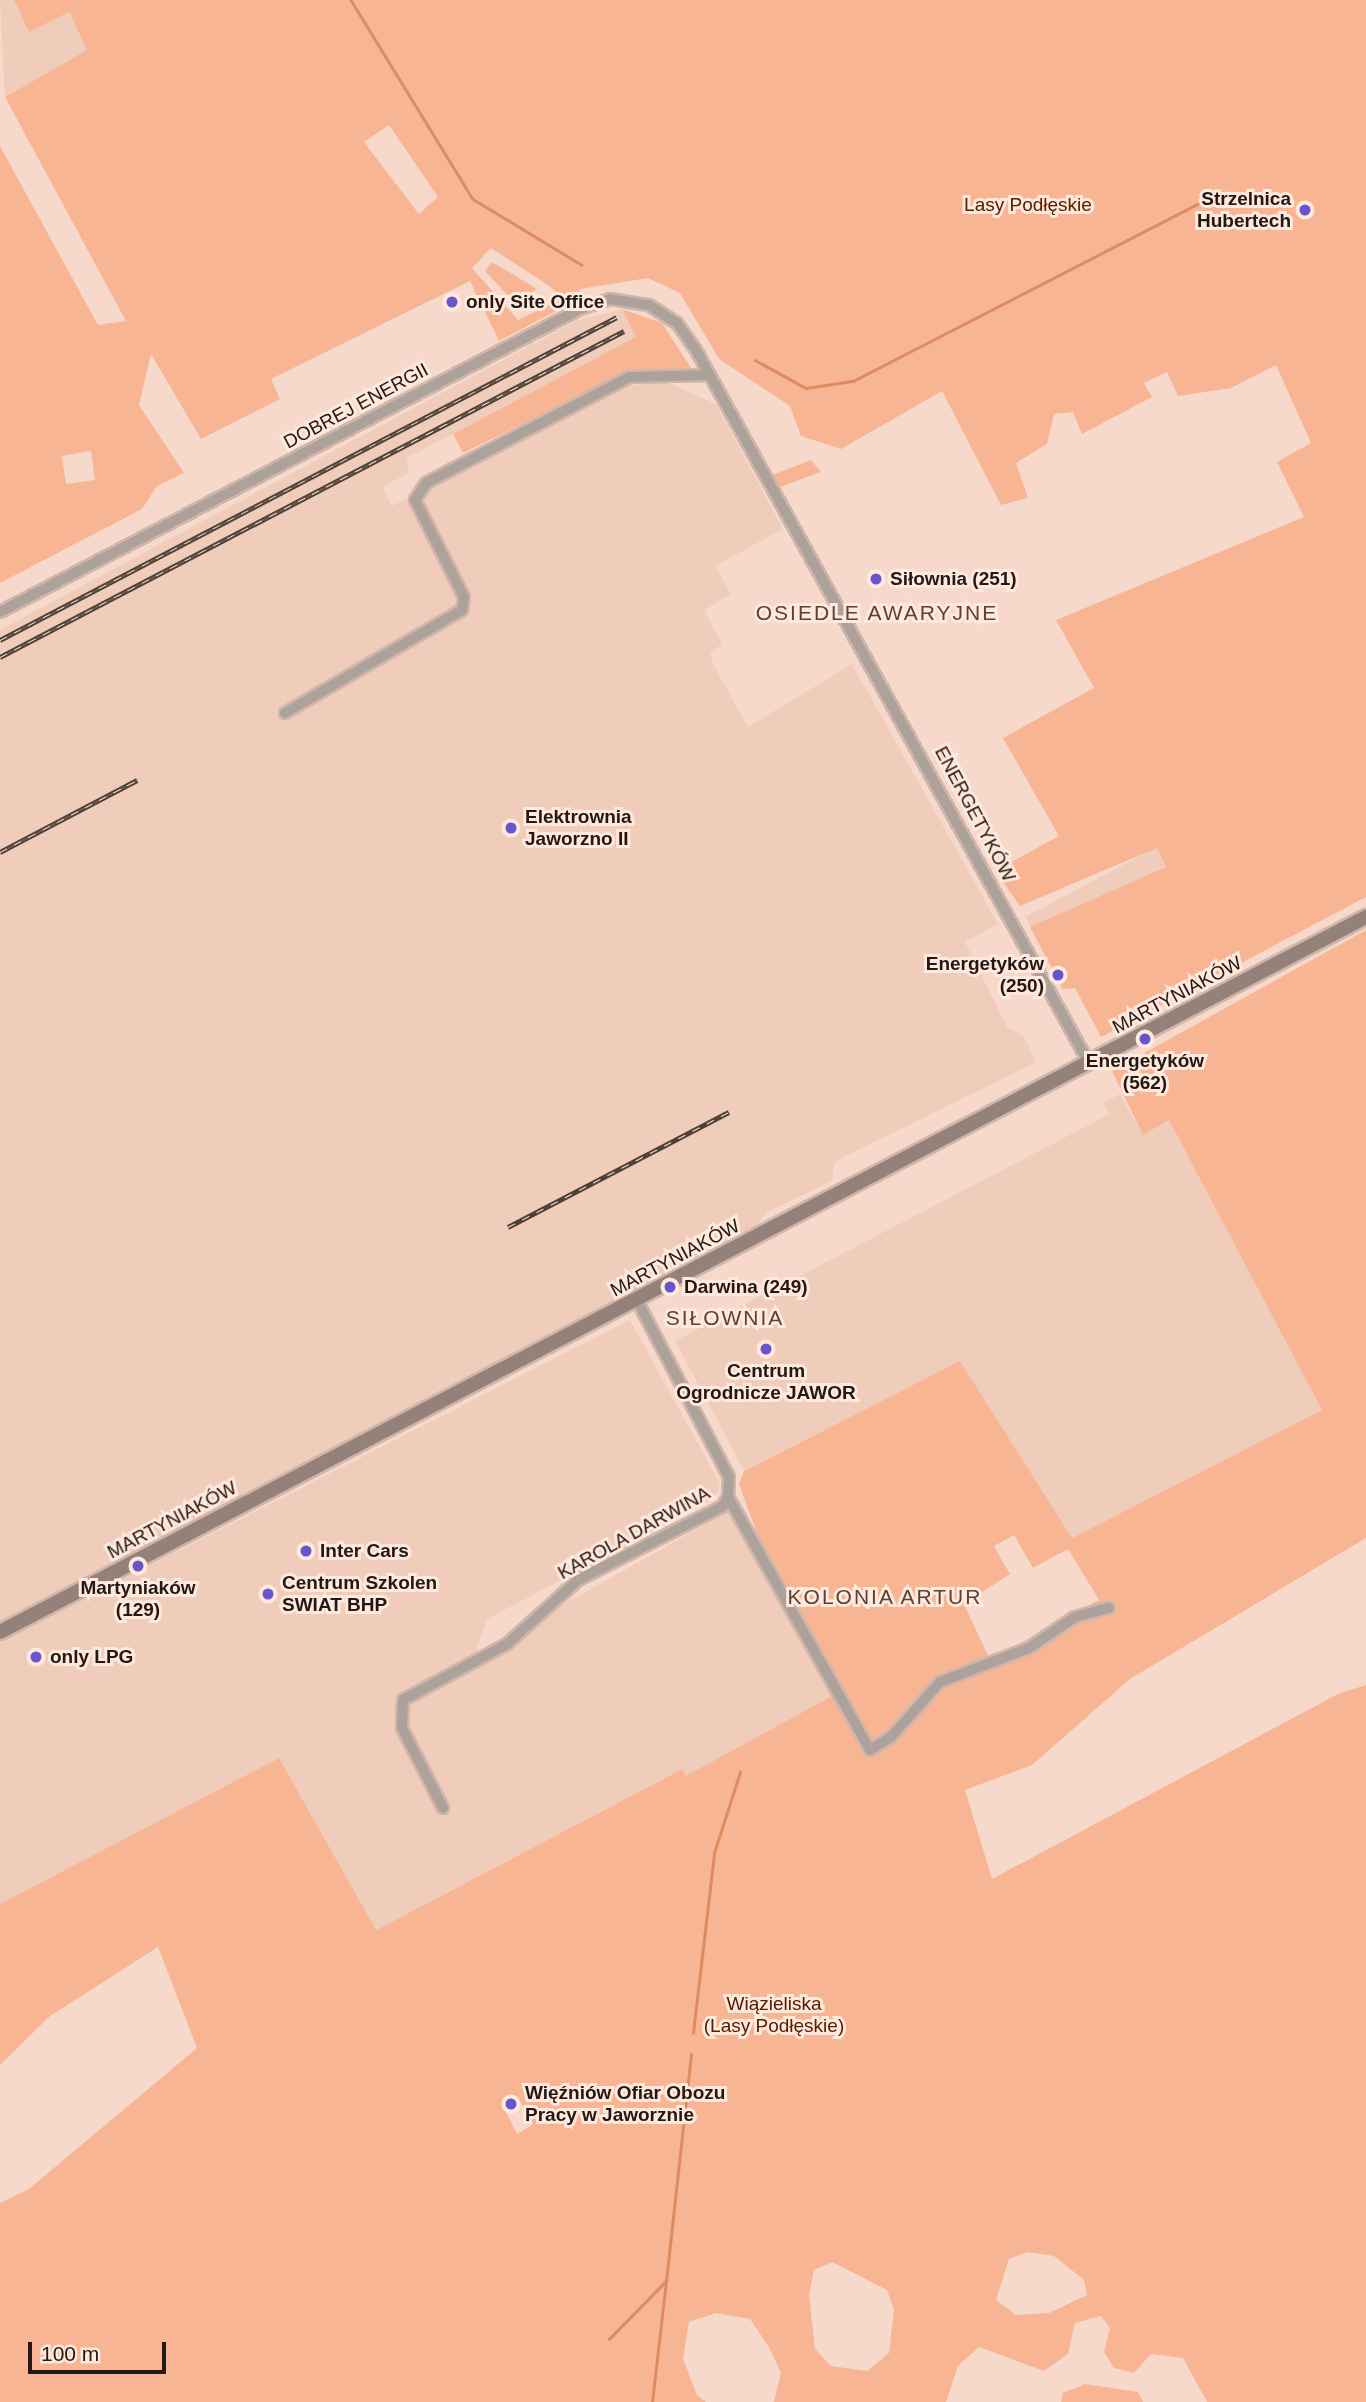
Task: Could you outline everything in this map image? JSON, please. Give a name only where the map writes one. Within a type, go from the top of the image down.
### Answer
[{"type":"main road","name":"MARTYNIAKÓW","points":[[0,1632],[1366,917]]},
{"type":"street","name":"DOBREJ ENERGII","points":[[0,612],[595,302],[625,299],[659,310],[683,330],[827,584]]},
{"type":"street","points":[[285,713],[462,610],[464,597],[415,500],[426,483],[629,377],[709,375]]},
{"type":"street","name":"ENERGETYKÓW","points":[[827,584],[1089,1063]]},
{"type":"street","name":"KAROLA DARWINA","points":[[443,1808],[402,1728],[403,1700],[507,1644],[578,1580],[723,1506],[729,1497],[729,1477],[637,1300]]},
{"type":"street","points":[[729,1497],[870,1750],[891,1737],[940,1682],[1029,1648],[1075,1617],[1109,1608]]},
{"type":"shaded area","points":[[0,0],[14,0],[29,31],[68,12],[88,50],[5,97]]},
{"type":"shaded area","name":"Elektrownia Jaworzno II","points":[[622,309],[637,337],[407,458],[408,473],[382,487],[392,506],[627,386],[664,381],[716,404],[783,529],[715,566],[731,594],[704,610],[722,644],[710,653],[713,664],[748,727],[852,664],[998,924],[965,942],[1007,1027],[1024,1037],[1036,1062],[844,1157],[834,1163],[832,1181],[769,1211],[755,1226],[0,1623],[0,630],[576,321]]},
{"type":"shaded area","points":[[1157,847],[1167,866],[1035,935],[1025,917]]},
{"type":"shaded area","points":[[1120,1094],[1143,1135],[1169,1120],[1323,1409],[1072,1538],[960,1361],[744,1470],[675,1341],[1110,1114],[1103,1103]]},
{"type":"shaded area","points":[[630,1320],[720,1484],[714,1499],[487,1619],[475,1654],[733,1509],[834,1695],[686,1777],[681,1769],[375,1930],[279,1758],[0,1904],[0,1642]]},
{"type":"green space","name":"Lasy Podłęskie","points":[[14,0],[1366,0],[1366,897],[1101,1037],[1075,988],[1063,989],[1030,927],[1166,867],[1157,848],[1020,906],[995,871],[1059,836],[1003,738],[1094,688],[1056,620],[1304,517],[1277,462],[1311,443],[1276,365],[1231,388],[1178,396],[1167,372],[1144,383],[1152,397],[1082,434],[1073,412],[1054,414],[1047,444],[1016,463],[1028,498],[1001,505],[942,391],[841,449],[801,436],[790,406],[719,359],[680,293],[648,278],[580,289],[577,300],[499,341],[470,281],[271,379],[280,399],[201,439],[151,354],[139,405],[184,473],[157,486],[142,509],[0,583],[0,146],[98,325],[126,321],[5,97],[87,50],[69,12],[29,32]],"holes":[[[389,125],[438,197],[419,214],[364,142]],[[491,248],[548,285],[563,298],[518,320],[472,268]],[[91,451],[95,480],[66,484],[62,456]]]},
{"type":"green space","points":[[492,262],[537,289],[514,302],[485,271]]},
{"type":"green space","points":[[622,309],[662,323],[691,368],[626,373],[463,453],[453,434],[636,337]]},
{"type":"green space","points":[[811,460],[821,472],[780,487],[772,475]]},
{"type":"green space","name":"Wiązieliska (Lasy Podłęskie)","points":[[1366,930],[1366,1538],[1130,1679],[1032,1765],[965,1790],[992,1879],[1338,1694],[1366,1685],[1366,2402],[1207,2402],[1183,2358],[1151,2354],[1134,2373],[1114,2368],[1104,2352],[1110,2328],[1101,2316],[1075,2323],[1068,2354],[1044,2371],[979,2347],[958,2366],[946,2402],[774,2402],[781,2373],[769,2347],[750,2319],[716,2313],[689,2322],[683,2359],[697,2395],[706,2402],[0,2402],[0,2203],[29,2189],[197,2048],[158,1947],[50,2016],[0,2065],[0,1904],[279,1758],[376,1930],[682,1769],[686,1776],[834,1695],[775,1582],[739,1484],[744,1471],[960,1361],[1072,1538],[1322,1410],[1169,1120],[1143,1135],[1112,1071]],"holes":[[[1014,1535],[1033,1568],[1068,1549],[1099,1600],[990,1660],[964,1604],[1010,1574],[994,1546]],[[519,2099],[532,2125],[517,2134],[504,2108]],[[1027,2252],[1054,2256],[1084,2280],[1087,2295],[1049,2313],[1016,2315],[996,2300],[1009,2259]],[[832,2262],[887,2290],[894,2310],[889,2353],[867,2371],[831,2366],[815,2349],[809,2295],[814,2270]]]},
{"type":"green space","points":[[1085,2384],[1138,2392],[1143,2402],[1061,2402],[1063,2393]]},
{"type":"waterway","points":[[351,0],[473,199],[582,265]]},
{"type":"waterway","points":[[755,360],[806,388],[853,381],[1219,193]]},
{"type":"waterway","points":[[693,2033],[714,1853],[740,1772]]},
{"type":"waterway","points":[[609,2339],[666,2281],[691,2054]]},
{"type":"waterway","points":[[652,2402],[666,2281]]},
{"type":"railway","points":[[0,640],[617,317]]},
{"type":"railway","points":[[0,657],[624,331]]},
{"type":"railway","points":[[0,852],[137,780]]},
{"type":"railway","points":[[508,1227],[729,1112]]},
{"type":"place","name":"Strzelnica Hubertech","points":[[1305,210]]},
{"type":"place","name":"only Site Office","points":[[452,302]]},
{"type":"place","name":"Siłownia (251)","points":[[876,579]]},
{"type":"place","name":"Elektrownia Jaworzno II","points":[[511,828]]},
{"type":"place","name":"Energetyków (250)","points":[[1058,975]]},
{"type":"place","name":"Energetyków (562)","points":[[1145,1039]]},
{"type":"place","name":"Darwina (249)","points":[[670,1287]]},
{"type":"place","name":"Centrum Ogrodnicze JAWOR","points":[[766,1349]]},
{"type":"place","name":"Inter Cars","points":[[306,1551]]},
{"type":"place","name":"Martyniaków (129)","points":[[138,1566]]},
{"type":"place","name":"Centrum Szkolen SWIAT BHP","points":[[268,1594]]},
{"type":"place","name":"only LPG","points":[[36,1657]]},
{"type":"place","name":"Więźniów Ofiar Obozu Pracy w Jaworznie","points":[[511,2104]]},
{"type":"district","name":"OSIEDLE AWARYJNE","points":[[877,613]]},
{"type":"district","name":"SIŁOWNIA","points":[[725,1318]]},
{"type":"district","name":"KOLONIA ARTUR","points":[[885,1597]]}]
